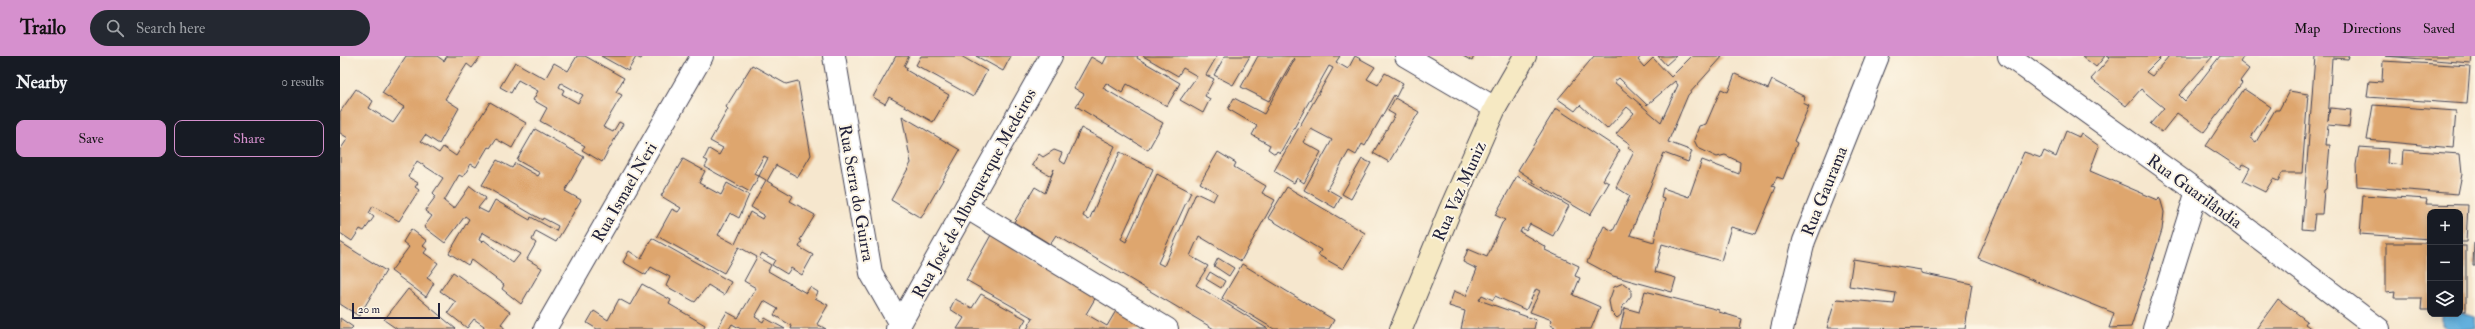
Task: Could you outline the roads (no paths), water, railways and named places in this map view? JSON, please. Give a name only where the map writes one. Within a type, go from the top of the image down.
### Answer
[{"type":"street","name":"Rua Ismael Neri","points":[[545,329],[702,56]]},
{"type":"street","name":"Rua Serra do Guirra","points":[[834,56],[871,273],[898,326]]},
{"type":"street","name":"Rua José de Albuquerque Medeiros","points":[[898,326],[1051,56]]},
{"type":"street","points":[[1406,56],[1495,108]]},
{"type":"street","name":"Rua Vaz Muniz","points":[[1401,329],[1450,210],[1495,108],[1525,56]]},
{"type":"street","name":"Rua Gaurama","points":[[1782,329],[1804,242],[1878,56]]},
{"type":"street","name":"Rua Guarilândia","points":[[2009,56],[2197,191],[2379,329]]},
{"type":"street","points":[[2154,329],[2197,191]]},
{"type":"street","points":[[966,207],[1167,329]]},
{"type":"water","points":[[2463,313],[2475,317],[2475,329],[2448,329],[2442,325],[2442,317],[2463,317]]}]
